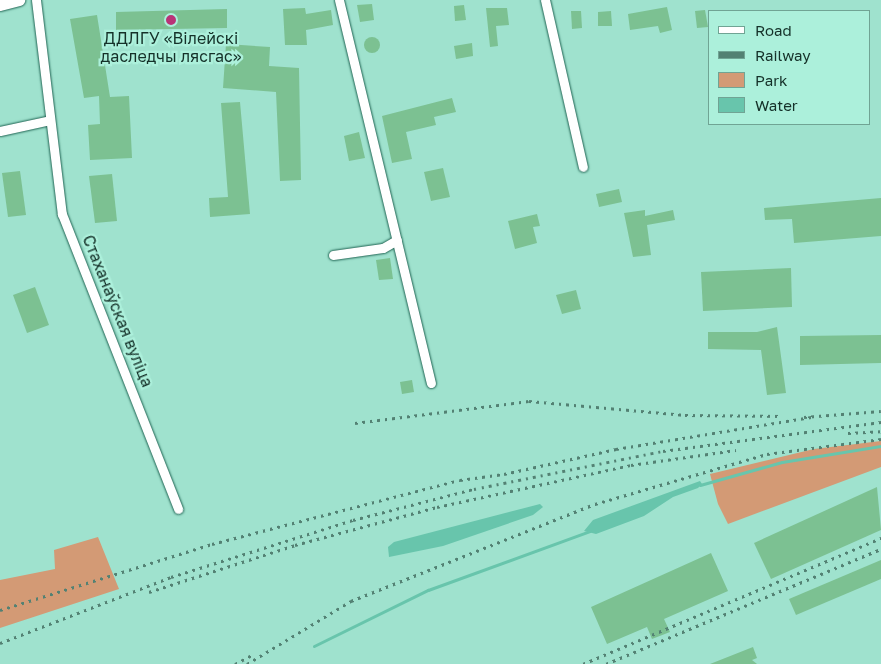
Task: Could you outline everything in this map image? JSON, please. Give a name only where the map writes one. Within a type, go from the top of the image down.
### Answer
[{"type":"street","points":[[0,5],[19,0]]},
{"type":"street","name":"Стаханаўская вуліца","points":[[36,0],[62,214],[178,509]]},
{"type":"street","points":[[339,0],[431,382]]},
{"type":"street","points":[[545,0],[583,167]]},
{"type":"street","points":[[0,131],[50,120]]},
{"type":"street","points":[[333,255],[383,248],[398,240]]},
{"type":"green space","points":[[881,441],[881,467],[728,524],[718,504],[710,474],[814,449]]},
{"type":"green space","points":[[98,537],[119,589],[0,628],[0,580],[55,569],[54,550]]},
{"type":"water","points":[[700,481],[702,484],[698,488],[673,497],[644,516],[596,534],[584,531],[593,520]]},
{"type":"water","points":[[540,504],[543,507],[533,515],[443,546],[389,557],[388,547],[394,542]]},
{"type":"building","points":[[372,4],[374,20],[360,22],[357,5]]},
{"type":"building","points":[[464,5],[466,20],[455,21],[454,6]]},
{"type":"building","points":[[667,7],[672,30],[660,33],[658,26],[630,30],[628,14]]},
{"type":"building","points":[[305,8],[306,14],[331,10],[333,25],[306,30],[307,45],[285,45],[283,9]]},
{"type":"building","points":[[486,8],[507,8],[509,25],[496,26],[498,46],[490,47]]},
{"type":"building","name":"ДДЛГУ «Вілейскі даследчы лясгас»","points":[[227,9],[227,28],[116,30],[116,12]]},
{"type":"building","points":[[705,10],[708,27],[697,28],[695,11]]},
{"type":"building","points":[[571,11],[581,11],[582,28],[572,29]]},
{"type":"building","points":[[611,11],[612,26],[598,26],[598,12]]},
{"type":"building","points":[[97,15],[110,97],[129,96],[132,158],[90,160],[88,125],[100,124],[99,96],[84,98],[70,19]]},
{"type":"building","points":[[372,37],[380,45],[372,53],[364,45]]},
{"type":"building","points":[[472,43],[473,56],[456,59],[454,46]]},
{"type":"building","points":[[226,44],[270,47],[269,66],[299,68],[301,180],[280,181],[276,92],[223,88]]},
{"type":"building","points":[[452,98],[456,112],[434,117],[436,125],[406,132],[412,159],[392,163],[382,116]]},
{"type":"building","points":[[240,102],[250,214],[210,217],[209,198],[228,197],[221,103]]},
{"type":"building","points":[[359,132],[365,158],[349,161],[344,136]]},
{"type":"building","points":[[443,168],[450,197],[431,201],[424,172]]},
{"type":"building","points":[[20,171],[26,215],[8,217],[2,173]]},
{"type":"building","points":[[112,174],[117,221],[95,223],[89,176]]},
{"type":"building","points":[[619,189],[622,202],[599,207],[596,194]]},
{"type":"building","points":[[881,198],[881,236],[794,243],[792,219],[765,220],[764,208]]},
{"type":"building","points":[[645,210],[645,216],[673,210],[675,220],[647,225],[651,255],[633,257],[624,213]]},
{"type":"building","points":[[537,214],[540,226],[533,227],[537,243],[515,249],[508,221]]},
{"type":"building","points":[[390,258],[393,279],[379,280],[376,260]]},
{"type":"building","points":[[791,268],[792,307],[703,311],[701,272]]},
{"type":"building","points":[[35,287],[49,325],[27,333],[13,295]]},
{"type":"building","points":[[576,290],[581,309],[562,314],[556,295]]},
{"type":"building","points":[[777,327],[786,393],[767,395],[761,350],[708,349],[708,332],[757,332]]},
{"type":"building","points":[[881,335],[881,363],[800,365],[800,336]]},
{"type":"building","points":[[412,380],[414,392],[402,394],[400,382]]},
{"type":"building","points":[[877,487],[881,530],[771,579],[754,543]]},
{"type":"building","points":[[711,553],[728,591],[664,619],[670,632],[652,639],[647,627],[607,644],[591,607]]},
{"type":"building","points":[[881,560],[881,579],[796,615],[789,599]]},
{"type":"building","points":[[753,647],[757,658],[752,660],[757,664],[710,664]]},
{"type":"waterway","points":[[700,485],[782,462],[881,446]]},
{"type":"waterway","points":[[314,646],[428,590],[590,531]]},
{"type":"railway","points":[[355,423],[529,401],[685,415],[781,416]]},
{"type":"railway","points":[[804,417],[881,411]]},
{"type":"railway","points":[[0,610],[212,544],[460,480],[504,474],[616,449],[811,417]]},
{"type":"railway","points":[[0,643],[171,577],[353,520],[474,489],[663,451],[881,422]]},
{"type":"railway","points":[[848,433],[881,431]]},
{"type":"railway","points":[[247,664],[351,601],[595,504],[767,454],[881,439]]},
{"type":"railway","points":[[149,592],[295,545],[437,507],[631,465],[736,450]]},
{"type":"railway","points":[[583,664],[881,538]]},
{"type":"railway","points":[[606,664],[881,549]]},
{"type":"railway","points":[[235,664],[252,655]]},
{"type":"place","name":"ДДЛГУ «Вілейскі даследчы лясгас»","points":[[171,20]]}]
